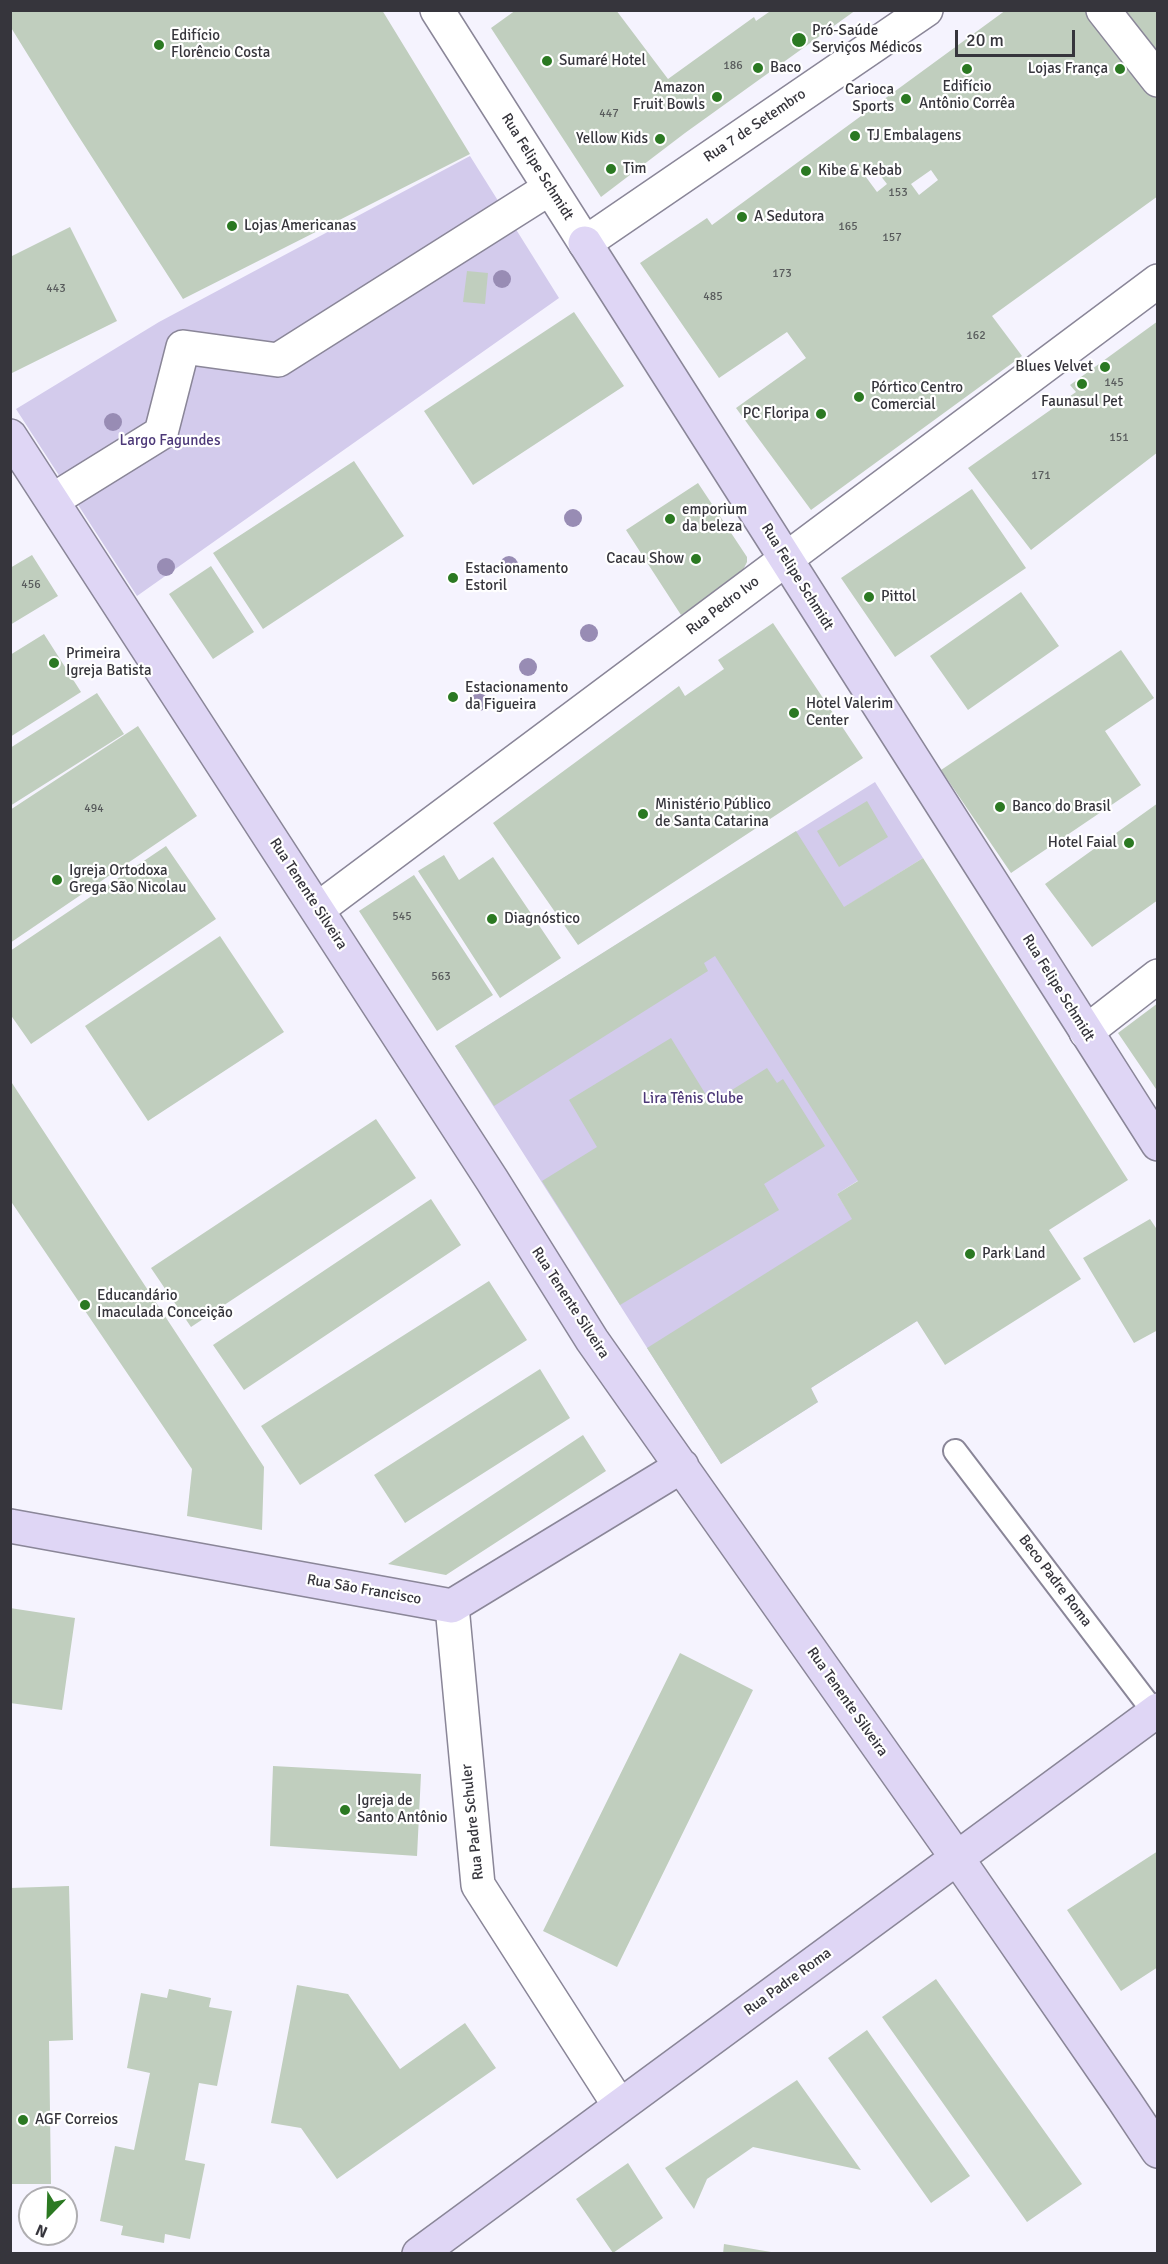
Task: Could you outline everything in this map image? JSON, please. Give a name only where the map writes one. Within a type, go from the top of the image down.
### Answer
[{"type":"street","name":"Rua Felipe Schmidt","points":[[437,10],[1158,1144]]},
{"type":"street","name":"Rua 7 de Setembro","points":[[585,243],[926,10]]},
{"type":"street","points":[[1103,10],[1158,80]]},
{"type":"street","points":[[53,500],[161,433],[183,347],[278,360],[550,188]]},
{"type":"street","name":"Rua Pedro Ivo","points":[[318,909],[1158,281]]},
{"type":"street","name":"Rua Tenente Silveira","points":[[10,435],[318,909],[492,1180],[567,1302],[957,1858],[1158,2151]]},
{"type":"street","points":[[1086,1032],[1158,976]]},
{"type":"street","points":[[453,1606],[682,1466]]},
{"type":"street","name":"Rua São Francisco","points":[[10,1526],[453,1606]]},
{"type":"street","name":"Rua Padre Schuler","points":[[453,1606],[478,1885],[620,2105]]},
{"type":"street","name":"Rua Padre Roma","points":[[419,2253],[1156,1711]]},
{"type":"lane","name":"Beco Padre Roma","points":[[955,1450],[1156,1711]]},
{"type":"green space","name":"Largo Fagundes","points":[[470,156],[559,298],[137,596],[16,409],[159,322]]},
{"type":"green space","name":"Lira Tênis Clube","points":[[875,782],[923,858],[845,907],[972,1108],[837,1194],[917,1321],[811,1388],[818,1402],[721,1464],[455,1046]]},
{"type":"building","name":"Lojas Americanas","points":[[10,10],[382,10],[470,154],[183,299],[10,26]]},
{"type":"building","points":[[516,10],[616,10],[668,79],[754,17],[756,21],[769,12],[768,10],[856,10],[685,133],[601,197],[491,28]]},
{"type":"building","points":[[1006,10],[1097,10],[1158,93],[1158,196],[992,316],[1022,356],[811,510],[736,408],[806,358],[787,332],[719,378],[640,263],[707,218],[712,225]],"holes":[[[873,166],[887,184],[877,192],[863,173]],[[931,170],[938,180],[919,195],[911,184]]]},
{"type":"building","points":[[1122,10],[1158,10],[1158,55]]},
{"type":"building","points":[[70,227],[117,321],[10,374],[10,257]]},
{"type":"building","points":[[467,271],[488,273],[485,304],[463,302]]},
{"type":"building","points":[[574,312],[624,386],[473,485],[424,411]]},
{"type":"building","points":[[1158,321],[1158,452],[1031,550],[968,468],[1076,392],[1070,385]]},
{"type":"building","points":[[354,461],[404,536],[263,629],[213,553]]},
{"type":"building","name":"Cacau Show","points":[[698,483],[747,557],[747,562],[740,576],[681,615],[626,530]]},
{"type":"building","points":[[972,489],[1026,568],[895,657],[841,578]]},
{"type":"building","points":[[32,555],[58,596],[10,625],[10,568]]},
{"type":"building","points":[[211,566],[254,632],[213,659],[169,594]]},
{"type":"building","points":[[1021,592],[1059,646],[968,710],[930,656]]},
{"type":"building","name":"Ministério Público de Santa Catarina","points":[[773,623],[863,758],[578,945],[493,823],[679,686],[685,696],[724,669],[718,660]]},
{"type":"building","points":[[44,634],[81,692],[10,737],[10,655]]},
{"type":"building","points":[[1121,650],[1154,698],[1105,731],[1141,785],[1011,873],[941,770]]},
{"type":"building","points":[[97,693],[124,734],[10,806],[10,748]]},
{"type":"building","name":"Igreja Ortodoxa Grega São Nicolau","points":[[138,726],[197,816],[10,943],[10,810]]},
{"type":"building","points":[[867,801],[888,837],[839,867],[817,831]]},
{"type":"building","name":"Hotel Faial","points":[[1158,803],[1158,900],[1092,947],[1045,884]]},
{"type":"building","points":[[796,831],[844,907],[923,858],[1128,1180],[1049,1230],[1081,1279],[945,1365],[917,1321],[811,1388],[818,1402],[721,1464],[647,1348],[852,1219],[837,1194],[858,1181],[715,956],[704,963],[708,971],[494,1106],[455,1046]]},
{"type":"building","points":[[166,846],[216,919],[31,1044],[10,1014],[10,951]]},
{"type":"building","name":"Diagnóstico","points":[[444,855],[459,880],[493,857],[561,958],[500,998],[418,871]]},
{"type":"building","points":[[414,875],[493,995],[437,1031],[359,911]]},
{"type":"building","points":[[220,936],[284,1032],[148,1121],[85,1026]]},
{"type":"building","points":[[1158,1003],[1158,1092],[1118,1033]]},
{"type":"building","points":[[671,1038],[711,1103],[767,1068],[777,1083],[783,1079],[825,1146],[764,1184],[779,1210],[620,1305],[542,1181],[597,1147],[569,1100]]},
{"type":"building","points":[[10,1080],[264,1467],[262,1530],[187,1516],[192,1469],[10,1200]]},
{"type":"building","points":[[376,1119],[416,1178],[191,1327],[151,1268]]},
{"type":"building","points":[[431,1199],[461,1245],[244,1390],[213,1345]]},
{"type":"building","points":[[1150,1219],[1158,1231],[1158,1330],[1134,1343],[1083,1258]]},
{"type":"building","points":[[489,1281],[527,1340],[300,1485],[261,1426]]},
{"type":"building","points":[[540,1369],[570,1418],[405,1523],[374,1475]]},
{"type":"building","points":[[583,1435],[606,1471],[446,1575],[388,1564]]},
{"type":"building","points":[[10,1608],[75,1618],[62,1710],[10,1703]]},
{"type":"building","points":[[680,1653],[753,1690],[617,1967],[543,1931]]},
{"type":"building","name":"Igreja de Santo Antônio","points":[[273,1766],[421,1774],[417,1856],[270,1846]]},
{"type":"building","points":[[1158,1851],[1158,1967],[1121,1991],[1067,1910]]},
{"type":"building","points":[[69,1886],[73,2040],[49,2041],[51,2184],[10,2184],[10,1888]]},
{"type":"building","points":[[936,1979],[1082,2184],[1027,2222],[882,2017]]},
{"type":"building","points":[[297,1985],[348,1994],[400,2069],[465,2023],[496,2068],[337,2179],[301,2128],[271,2123]]},
{"type":"building","points":[[169,1989],[211,1998],[209,2007],[232,2011],[217,2086],[199,2083],[185,2160],[205,2164],[190,2239],[165,2234],[164,2243],[121,2235],[123,2226],[100,2221],[115,2146],[134,2150],[150,2073],[127,2068],[141,1993],[167,1998]]},
{"type":"building","points":[[867,2030],[970,2176],[931,2203],[828,2058]]},
{"type":"building","points":[[797,2080],[861,2170],[753,2147],[707,2179],[694,2209],[665,2168]]},
{"type":"building","points":[[628,2163],[663,2218],[613,2253],[576,2199]]},
{"type":"building","points":[[724,2244],[771,2252],[771,2254],[723,2254]]},
{"type":"place","name":"Pró-Saúde Serviços Médicos","points":[[799,40]]},
{"type":"place","name":"Edifício Florêncio Costa","points":[[159,45]]},
{"type":"place","name":"Sumaré Hotel","points":[[547,61]]},
{"type":"place","name":"Baco","points":[[758,68]]},
{"type":"place","name":"Edifício Antônio Corrêa","points":[[967,69]]},
{"type":"place","name":"Lojas França","points":[[1120,69]]},
{"type":"place","name":"Amazon Fruit Bowls","points":[[717,97]]},
{"type":"place","name":"Carioca Sports","points":[[906,99]]},
{"type":"place","name":"TJ Embalagens","points":[[855,136]]},
{"type":"place","name":"Yellow Kids","points":[[660,139]]},
{"type":"place","name":"Tim","points":[[611,169]]},
{"type":"place","name":"Kibe & Kebab","points":[[806,171]]},
{"type":"place","name":"A Sedutora","points":[[742,217]]},
{"type":"place","name":"Lojas Americanas","points":[[232,226]]},
{"type":"place","name":"Blues Velvet","points":[[1105,367]]},
{"type":"place","name":"Faunasul Pet","points":[[1082,384]]},
{"type":"place","name":"Pórtico Centro Comercial","points":[[859,397]]},
{"type":"place","name":"PC Floripa","points":[[821,414]]},
{"type":"place","name":"emporium da beleza","points":[[670,519]]},
{"type":"place","name":"Cacau Show","points":[[696,559]]},
{"type":"place","name":"Estacionamento Estoril","points":[[453,578]]},
{"type":"place","name":"Pittol","points":[[869,597]]},
{"type":"place","name":"Primeira Igreja Batista","points":[[54,663]]},
{"type":"place","name":"Estacionamento da Figueira","points":[[453,697]]},
{"type":"place","name":"Hotel Valerim Center","points":[[794,713]]},
{"type":"place","name":"Banco do Brasil","points":[[1000,807]]},
{"type":"place","name":"Ministério Público de Santa Catarina","points":[[643,814]]},
{"type":"place","name":"Hotel Faial","points":[[1129,843]]},
{"type":"place","name":"Igreja Ortodoxa Grega São Nicolau","points":[[57,880]]},
{"type":"place","name":"Diagnóstico","points":[[492,919]]},
{"type":"place","name":"Park Land","points":[[970,1254]]},
{"type":"place","name":"Educandário Imaculada Conceição","points":[[85,1305]]},
{"type":"place","name":"Igreja de Santo Antônio","points":[[345,1810]]},
{"type":"place","name":"AGF Correios","points":[[23,2120]]}]
